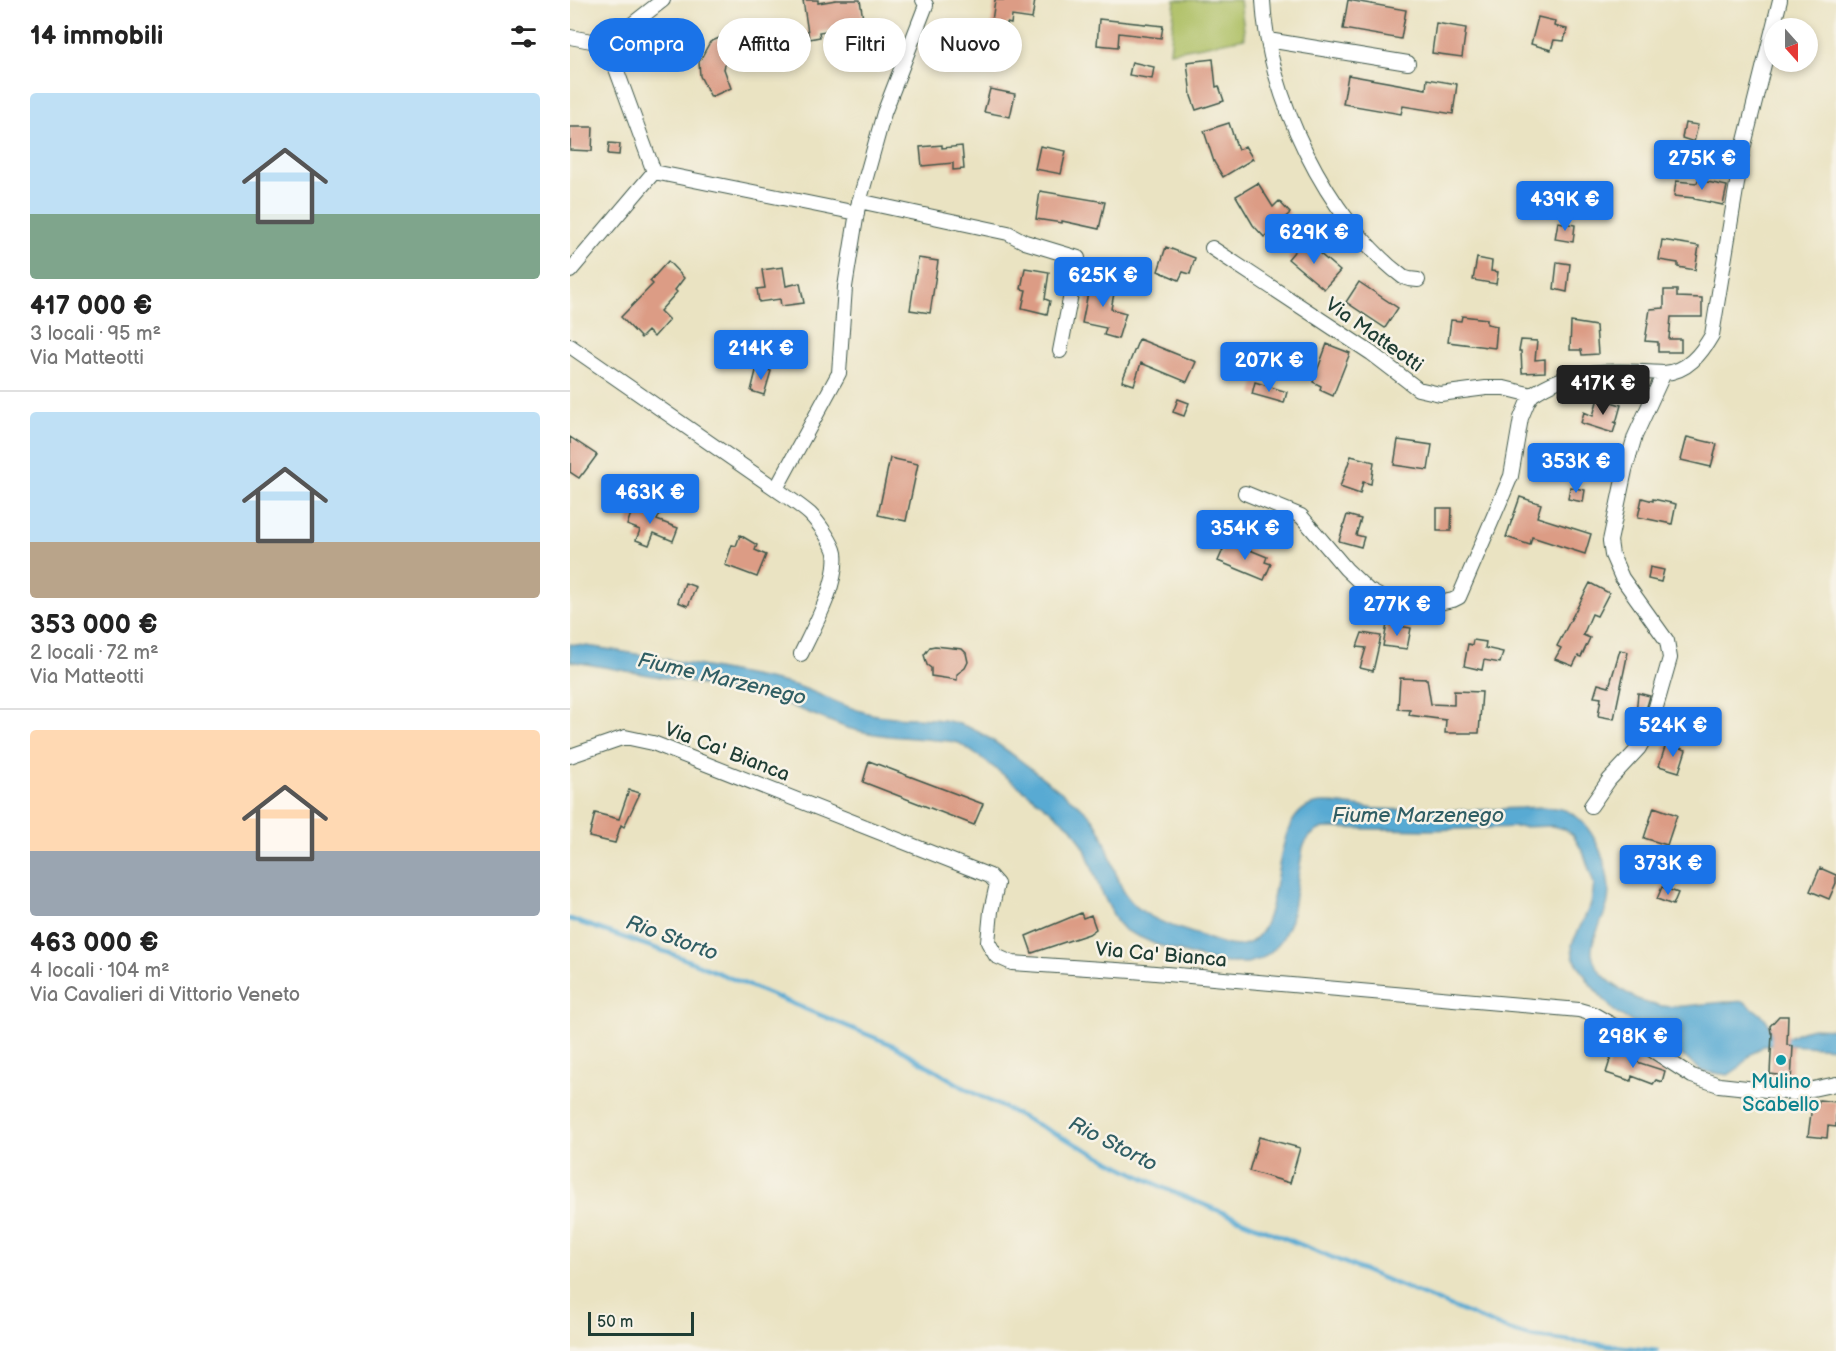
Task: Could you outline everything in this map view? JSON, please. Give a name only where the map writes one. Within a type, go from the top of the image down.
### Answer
[{"type":"street","points":[[640,18],[663,0]]},
{"type":"street","points":[[776,489],[839,373],[845,287],[858,207],[884,113],[926,5],[923,0]]},
{"type":"street","points":[[1263,0],[1268,40],[1278,83],[1293,125],[1308,157],[1325,186],[1357,231],[1403,277],[1418,280]]},
{"type":"street","points":[[1245,493],[1301,516],[1346,569],[1368,590],[1381,597],[1392,601],[1439,603],[1460,597],[1511,476],[1521,418],[1532,395],[1540,388],[1585,373],[1674,372],[1688,365],[1703,350],[1712,335],[1742,153],[1780,0]]},
{"type":"street","points":[[570,37],[588,40]]},
{"type":"street","points":[[1268,40],[1408,63]]},
{"type":"street","points":[[617,72],[654,172]]},
{"type":"street","points":[[654,172],[1008,233],[1025,242],[1078,258],[1060,351]]},
{"type":"street","points":[[570,271],[654,172]]},
{"type":"street","name":"Via Matteotti","points":[[1212,248],[1371,353],[1418,389],[1440,394],[1504,388],[1532,395]]},
{"type":"street","points":[[570,346],[776,489],[810,514],[823,531],[835,550],[836,569],[824,606],[801,654]]},
{"type":"street","points":[[1591,806],[1609,780],[1639,748],[1650,728],[1671,658],[1667,641],[1622,578],[1612,555],[1610,541],[1624,470],[1635,436],[1664,373]]},
{"type":"street","name":"Via Ca' Bianca","points":[[570,756],[626,737],[653,743],[990,876],[997,884],[988,942],[996,956],[1012,963],[1144,972],[1579,1011],[1593,1014],[1621,1030],[1692,1076],[1719,1085],[1794,1093],[1836,1084]]},
{"type":"green space","points":[[1175,0],[1240,0],[1245,38],[1170,52]]},
{"type":"water","name":"Fiume Marzenego","points":[[570,644],[771,679],[797,686],[871,714],[943,720],[972,729],[1014,755],[1090,815],[1102,835],[1121,886],[1135,905],[1165,923],[1229,945],[1249,943],[1262,930],[1270,909],[1287,833],[1298,814],[1315,804],[1328,803],[1396,810],[1541,807],[1561,809],[1583,822],[1604,861],[1609,889],[1608,901],[1592,948],[1594,962],[1602,975],[1635,998],[1657,1006],[1744,1002],[1765,1019],[1772,1037],[1789,1037],[1813,1028],[1836,1029],[1836,1048],[1765,1045],[1728,1075],[1701,1071],[1664,1042],[1614,1011],[1591,985],[1573,957],[1572,944],[1591,904],[1594,884],[1584,854],[1573,835],[1564,829],[1552,826],[1430,830],[1323,828],[1311,835],[1303,847],[1291,920],[1282,939],[1261,959],[1247,963],[1227,963],[1155,944],[1124,930],[1117,922],[1100,889],[1085,849],[1073,829],[959,743],[868,733],[847,728],[784,703],[683,681],[570,661]]},
{"type":"building","points":[[803,0],[818,0],[818,3],[860,0],[863,18],[823,18],[823,31],[819,32],[820,37],[811,39],[811,18],[806,18]]},
{"type":"building","points":[[995,0],[1035,0],[1032,19],[1012,16],[1012,18],[992,18]]},
{"type":"building","points":[[1348,0],[1406,10],[1401,39],[1343,29]]},
{"type":"building","points":[[1538,17],[1555,21],[1554,26],[1567,29],[1564,41],[1554,40],[1551,50],[1531,44]]},
{"type":"building","points":[[1099,19],[1163,26],[1161,38],[1119,33],[1118,47],[1097,45]]},
{"type":"building","points":[[1436,23],[1466,28],[1462,57],[1432,53]]},
{"type":"building","points":[[717,39],[717,72],[725,72],[731,88],[711,97],[700,72],[705,72],[705,51],[710,42]]},
{"type":"building","points":[[1213,59],[1216,87],[1219,86],[1224,101],[1196,110],[1191,96],[1187,62]]},
{"type":"building","points":[[1132,62],[1154,67],[1152,79],[1129,75]]},
{"type":"building","points":[[1348,75],[1426,89],[1427,79],[1457,84],[1453,114],[1403,106],[1401,114],[1343,104]]},
{"type":"building","points":[[990,89],[1015,94],[1010,117],[984,112]]},
{"type":"building","points":[[1229,123],[1238,150],[1245,146],[1253,159],[1223,177],[1214,162],[1204,131]]},
{"type":"building","points":[[1685,123],[1698,125],[1694,142],[1682,138]]},
{"type":"building","points":[[570,127],[593,127],[592,151],[570,150]]},
{"type":"building","points":[[609,143],[620,144],[619,155],[608,154]]},
{"type":"building","points":[[942,145],[942,148],[962,146],[964,169],[953,170],[953,163],[922,166],[920,147]]},
{"type":"building","points":[[1040,146],[1066,151],[1061,174],[1035,169]]},
{"type":"building","points":[[1698,180],[1727,186],[1723,205],[1674,196],[1676,181],[1697,183]]},
{"type":"building","points":[[1258,183],[1273,207],[1279,201],[1290,213],[1264,237],[1253,225],[1236,196]]},
{"type":"building","points":[[1040,191],[1105,202],[1099,229],[1062,221],[1062,223],[1036,219]]},
{"type":"building","points":[[1558,222],[1575,225],[1573,242],[1555,239]]},
{"type":"building","points":[[1304,240],[1340,271],[1324,289],[1288,259]]},
{"type":"building","points":[[1662,240],[1699,246],[1695,270],[1678,267],[1678,263],[1659,260]]},
{"type":"building","points":[[1166,247],[1195,258],[1190,274],[1183,272],[1179,280],[1158,271]]},
{"type":"building","points":[[918,258],[938,261],[930,313],[910,310]]},
{"type":"building","points":[[1477,258],[1492,261],[1491,271],[1498,272],[1496,284],[1473,280]]},
{"type":"building","points":[[668,261],[684,278],[675,290],[677,292],[660,311],[669,320],[654,337],[648,331],[641,338],[621,317],[653,284],[650,281]]},
{"type":"building","points":[[1557,262],[1570,264],[1567,292],[1554,289]]},
{"type":"building","points":[[783,267],[786,286],[800,283],[804,303],[781,306],[780,299],[759,302],[757,289],[765,288],[762,270]]},
{"type":"building","points":[[1025,268],[1049,272],[1045,299],[1050,301],[1047,314],[1022,308],[1026,290],[1021,289]]},
{"type":"building","points":[[1091,278],[1116,283],[1111,309],[1126,313],[1118,339],[1104,335],[1106,328],[1082,323]]},
{"type":"building","points":[[1359,282],[1398,308],[1385,328],[1346,302]]},
{"type":"building","points":[[1664,290],[1677,290],[1677,297],[1702,298],[1702,317],[1671,317],[1669,339],[1681,339],[1681,352],[1658,352],[1658,342],[1645,341],[1650,309],[1664,308]]},
{"type":"building","points":[[1462,316],[1487,319],[1487,324],[1497,326],[1495,348],[1448,342],[1451,320],[1461,321]]},
{"type":"building","points":[[1571,322],[1596,326],[1598,354],[1582,355],[1581,350],[1570,350]]},
{"type":"building","points":[[1139,339],[1196,362],[1187,382],[1141,363],[1134,385],[1122,381]]},
{"type":"building","points":[[1521,340],[1537,341],[1535,360],[1545,359],[1545,372],[1522,373],[1521,351],[1519,351]]},
{"type":"building","points":[[1327,344],[1350,353],[1333,396],[1320,390],[1321,386],[1313,382]]},
{"type":"building","points":[[757,367],[771,371],[764,395],[751,391]]},
{"type":"building","points":[[1255,382],[1287,392],[1284,403],[1252,394]]},
{"type":"building","points":[[1598,398],[1621,405],[1616,423],[1614,422],[1616,424],[1613,433],[1581,423],[1584,412],[1593,416]]},
{"type":"building","points":[[1178,399],[1189,403],[1184,416],[1173,412]]},
{"type":"building","points":[[570,437],[597,455],[579,478],[570,472]]},
{"type":"building","points":[[1687,437],[1717,444],[1711,467],[1681,460]]},
{"type":"building","points":[[1398,440],[1432,445],[1428,470],[1394,465]]},
{"type":"building","points":[[1351,456],[1374,462],[1371,484],[1363,482],[1360,494],[1340,487]]},
{"type":"building","points":[[890,458],[918,464],[906,521],[878,515]]},
{"type":"building","points":[[1570,487],[1585,490],[1583,502],[1568,499]]},
{"type":"building","points":[[1520,497],[1541,504],[1537,517],[1591,534],[1585,554],[1532,537],[1530,545],[1506,537]]},
{"type":"building","points":[[1642,498],[1676,504],[1672,524],[1638,517]]},
{"type":"building","points":[[634,505],[660,514],[657,520],[678,528],[673,541],[654,533],[649,545],[636,540],[640,530],[627,525]]},
{"type":"building","points":[[1437,508],[1452,508],[1451,531],[1437,531]]},
{"type":"building","points":[[1347,515],[1361,519],[1356,535],[1364,537],[1361,547],[1339,541]]},
{"type":"building","points":[[740,535],[757,545],[755,550],[766,555],[757,577],[725,565],[732,545],[736,546]]},
{"type":"building","points":[[1233,543],[1267,557],[1265,562],[1271,564],[1264,580],[1218,561],[1225,545],[1231,548]]},
{"type":"building","points":[[1650,567],[1664,570],[1661,582],[1648,579]]},
{"type":"building","points":[[685,583],[696,587],[688,606],[678,602]]},
{"type":"building","points":[[1590,583],[1609,593],[1597,616],[1592,614],[1583,635],[1590,638],[1581,657],[1578,656],[1573,666],[1555,659],[1561,648],[1557,646]]},
{"type":"building","points":[[1387,624],[1411,628],[1407,649],[1383,646]]},
{"type":"building","points":[[1362,633],[1381,636],[1373,671],[1360,668],[1366,648],[1357,647]]},
{"type":"building","points":[[1473,640],[1486,642],[1485,648],[1503,652],[1500,663],[1484,660],[1482,670],[1464,666],[1468,644],[1472,645]]},
{"type":"building","points":[[930,647],[962,649],[966,653],[968,662],[965,668],[957,674],[957,680],[931,676],[931,668],[927,665],[924,655]]},
{"type":"building","points":[[1620,650],[1628,652],[1614,719],[1598,716],[1601,698],[1594,697],[1598,684],[1609,687]]},
{"type":"building","points":[[1400,678],[1427,679],[1431,704],[1454,705],[1454,691],[1482,692],[1479,733],[1445,733],[1446,720],[1409,715],[1410,710],[1398,709]]},
{"type":"building","points":[[1638,693],[1650,696],[1644,717],[1636,714]]},
{"type":"building","points":[[1666,744],[1686,750],[1679,772],[1659,766]]},
{"type":"building","points":[[869,761],[983,804],[974,825],[863,782]]},
{"type":"building","points":[[629,790],[640,793],[624,827],[621,825],[615,843],[589,837],[595,813],[619,819]]},
{"type":"building","points":[[1654,807],[1677,815],[1667,845],[1644,838]]},
{"type":"building","points":[[1820,868],[1836,875],[1836,883],[1829,899],[1810,891]]},
{"type":"building","points":[[1662,887],[1678,893],[1673,905],[1657,899]]},
{"type":"building","points":[[1081,913],[1083,918],[1091,915],[1096,929],[1089,934],[1032,953],[1026,936]]},
{"type":"building","points":[[1779,1016],[1788,1016],[1787,1045],[1793,1046],[1791,1082],[1777,1082],[1777,1075],[1770,1074],[1772,1033],[1770,1026]]},
{"type":"building","points":[[1613,1051],[1665,1071],[1662,1082],[1656,1080],[1653,1084],[1632,1076],[1631,1081],[1606,1073]]},
{"type":"building","points":[[1819,1100],[1836,1102],[1836,1127],[1828,1126],[1827,1138],[1808,1136],[1812,1106],[1818,1106]]},
{"type":"building","points":[[1259,1137],[1300,1148],[1290,1183],[1249,1171]]},
{"type":"waterway","name":"Rio Storto","points":[[570,919],[675,955],[895,1046],[968,1090],[1166,1189],[1508,1330],[1527,1336],[1657,1351]]},
{"type":"place","name":"Mulino Scabello","points":[[1781,1060]]}]
